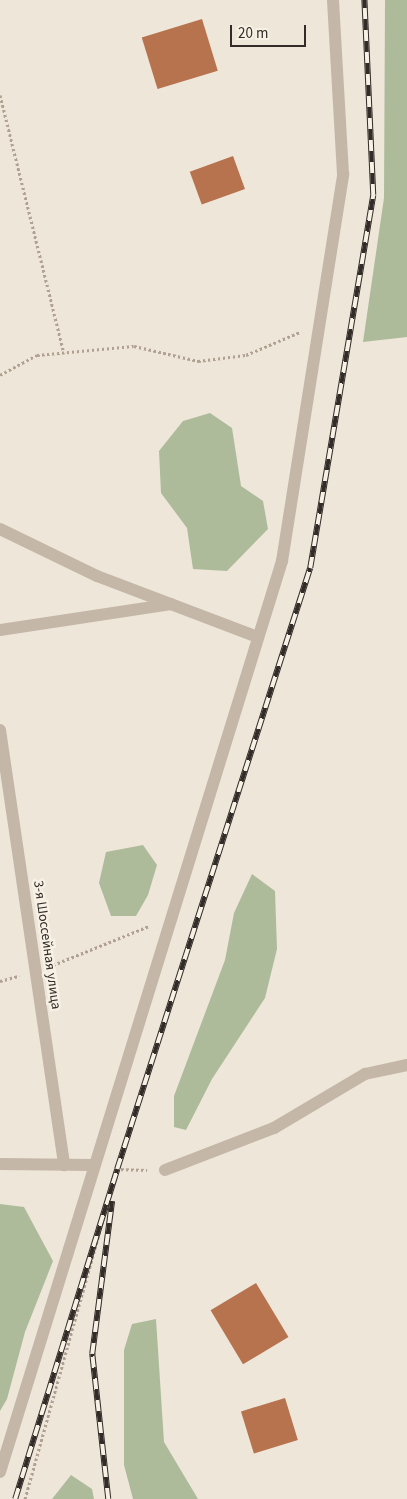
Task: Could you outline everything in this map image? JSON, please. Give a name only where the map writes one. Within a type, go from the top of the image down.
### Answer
[{"type":"street","points":[[0,1472],[93,1165],[282,560],[343,174],[333,0]]},
{"type":"street","points":[[0,529],[97,576],[258,637]]},
{"type":"street","points":[[0,630],[171,604]]},
{"type":"street","name":"3-я Шоссейная улица","points":[[0,730],[64,1164]]},
{"type":"street","points":[[165,1170],[274,1128],[365,1074],[407,1065]]},
{"type":"street","points":[[0,1164],[93,1165]]},
{"type":"path","points":[[0,95],[64,353]]},
{"type":"path","points":[[0,375],[37,355],[134,346],[198,361],[246,355],[320,323]]},
{"type":"path","points":[[0,981],[35,971],[130,935],[171,916]]},
{"type":"path","points":[[93,1165],[117,1169],[165,1170]]},
{"type":"path","points":[[25,1499],[117,1169]]},
{"type":"green space","points":[[385,0],[407,0],[407,337],[363,342],[384,198]]},
{"type":"green space","points":[[210,413],[232,428],[241,486],[263,501],[268,529],[227,571],[193,569],[187,528],[161,493],[159,451],[183,421]]},
{"type":"green space","points":[[143,845],[157,865],[148,895],[136,916],[111,916],[99,883],[106,852]]},
{"type":"green space","points":[[252,874],[275,891],[277,949],[265,998],[212,1079],[186,1130],[174,1127],[174,1096],[225,960],[234,913]]},
{"type":"green space","points":[[0,1204],[24,1207],[53,1261],[25,1332],[7,1399],[0,1411]]},
{"type":"green space","points":[[156,1319],[164,1442],[198,1499],[133,1499],[124,1465],[124,1350],[132,1324]]},
{"type":"green space","points":[[71,1475],[92,1489],[94,1499],[52,1499]]},
{"type":"building","points":[[202,19],[218,71],[158,89],[142,37]]},
{"type":"building","points":[[233,156],[245,189],[202,205],[190,172]]},
{"type":"building","points":[[256,1283],[288,1337],[243,1364],[211,1310]]},
{"type":"building","points":[[285,1398],[298,1440],[254,1454],[241,1411]]},
{"type":"railway","points":[[15,1499],[117,1169],[310,568],[373,195],[364,0]]},
{"type":"railway","points":[[108,1499],[92,1354],[112,1201]]}]
